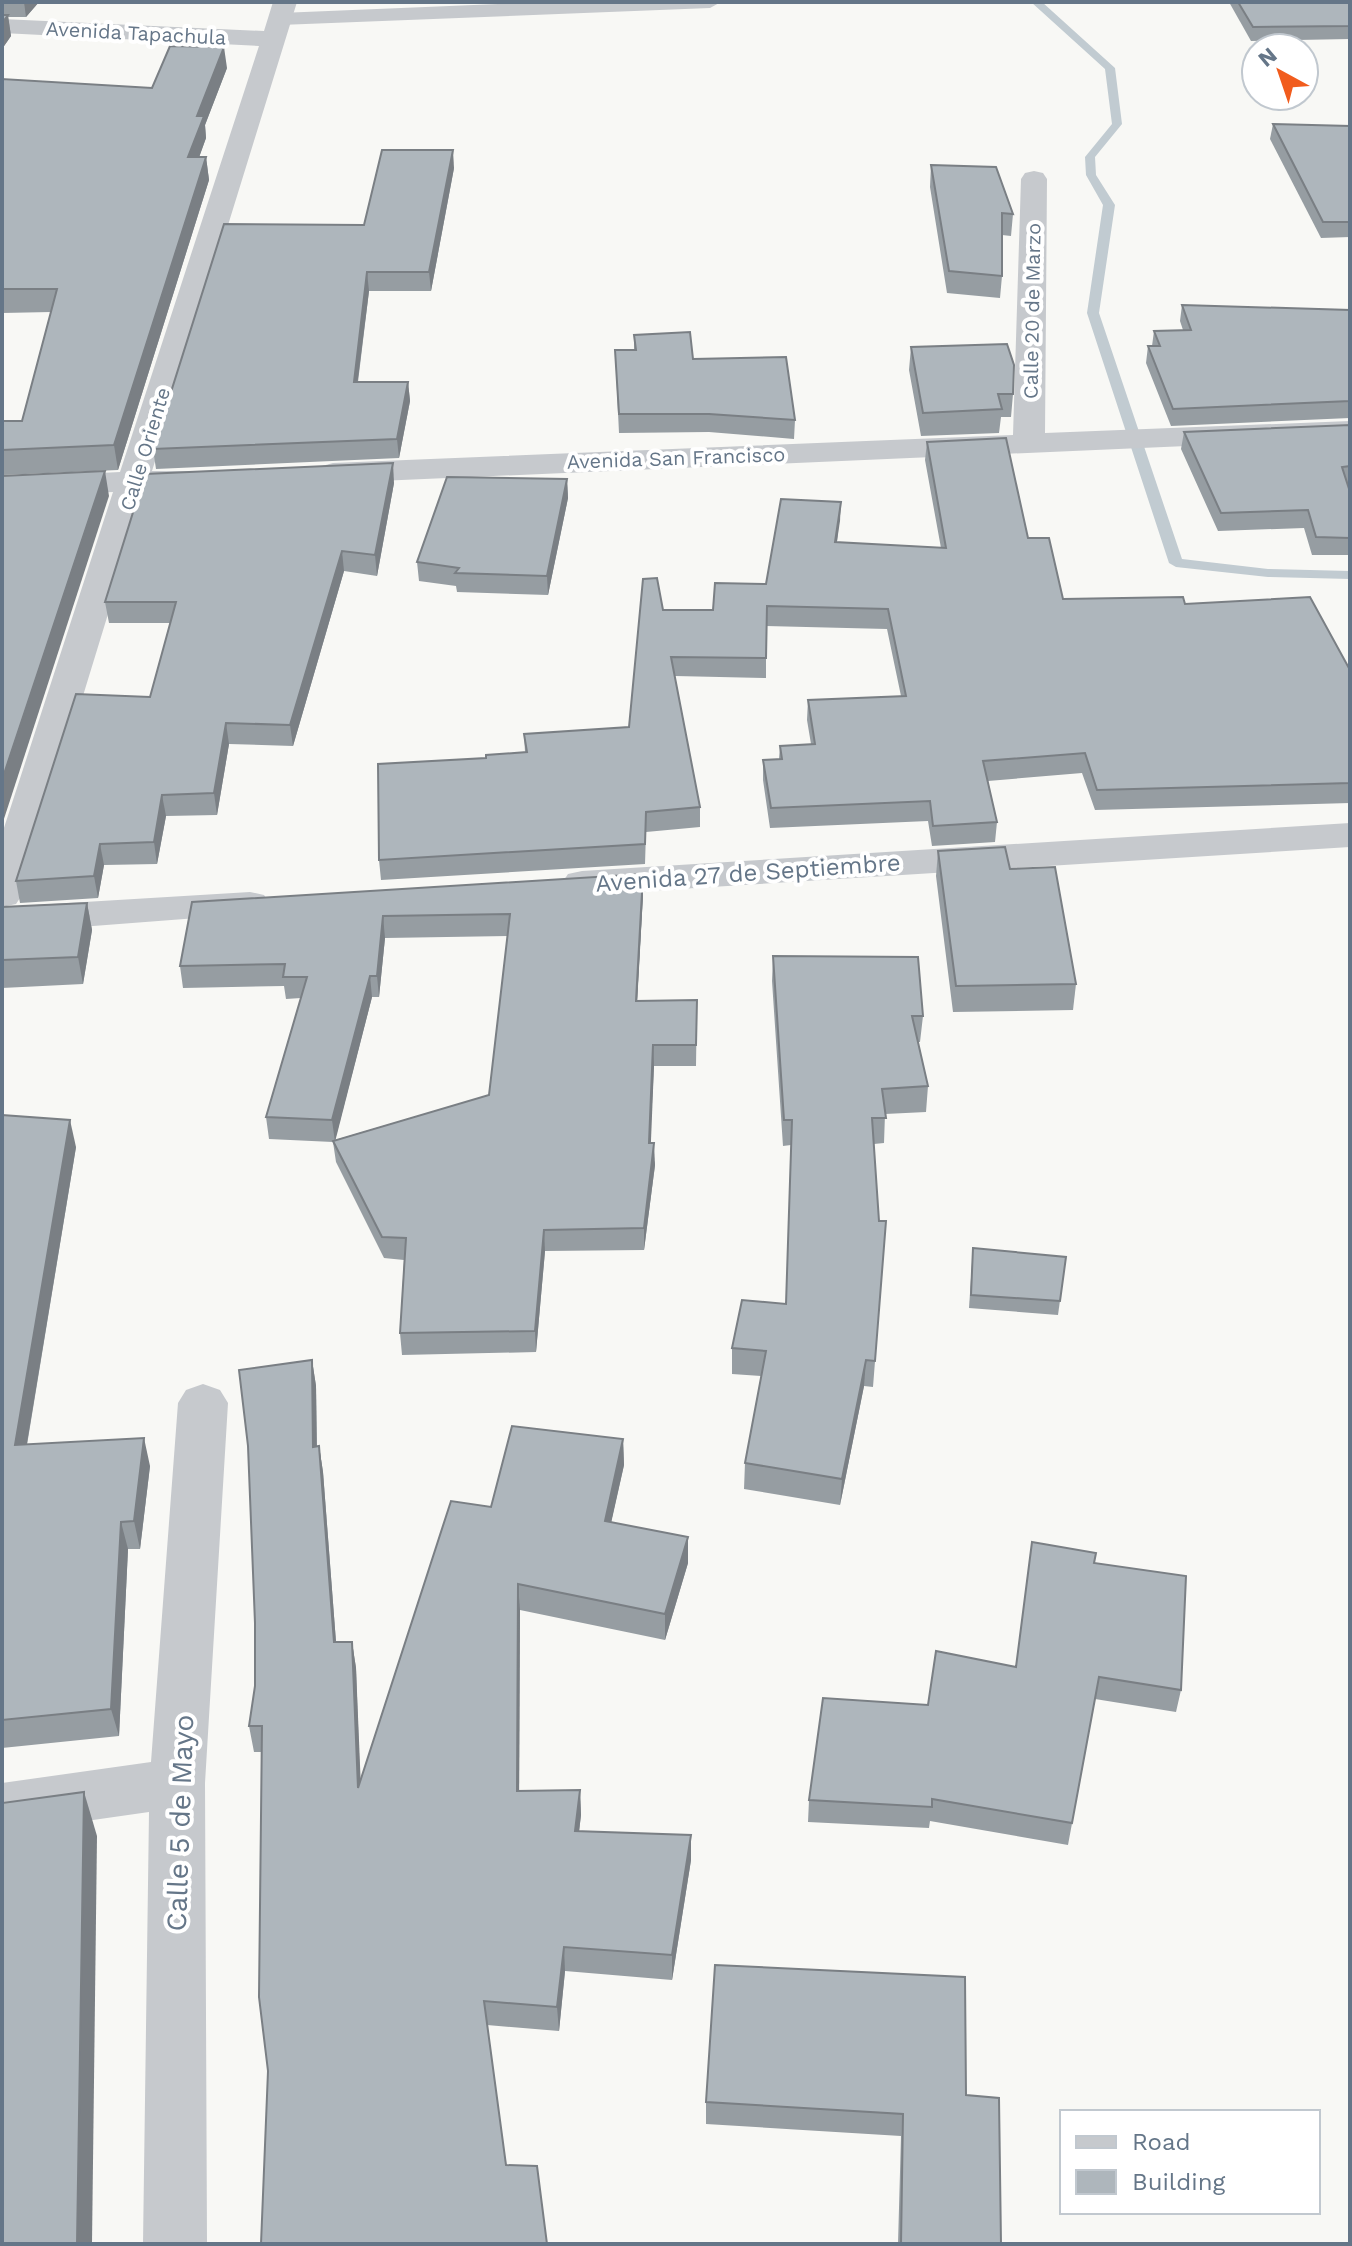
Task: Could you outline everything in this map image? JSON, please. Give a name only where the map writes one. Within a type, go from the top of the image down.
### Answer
[{"type":"street","points":[[279,20],[710,2]]},
{"type":"street","name":"Avenida Tapachula","points":[[2,26],[279,20]]},
{"type":"street","name":"Calle Oriente","points":[[2,895],[136,481],[279,20]]},
{"type":"street","name":"Calle 20 de Marzo","points":[[1029,443],[1034,179]]},
{"type":"street","name":"Avenida San Francisco","points":[[296,474],[1350,430]]},
{"type":"street","points":[[2,488],[232,477]]},
{"type":"street","name":"Avenida 27 de Septiembre","points":[[541,886],[1350,835]]},
{"type":"street","points":[[2,920],[287,902]]},
{"type":"street","name":"Calle 5 de Mayo","points":[[175,2244],[177,1783],[203,1403]]},
{"type":"street","points":[[2,1808],[177,1783]]},
{"type":"building","points":[[1238,2],[1350,2],[1350,26],[1253,27]]},
{"type":"building","points":[[170,46],[224,47],[197,116],[204,116],[188,157],[206,157],[114,445],[2,450],[2,421],[22,421],[57,289],[2,289],[2,79],[152,88]]},
{"type":"building","points":[[1273,124],[1350,126],[1350,222],[1323,222]]},
{"type":"building","points":[[382,150],[453,150],[429,272],[367,272],[354,382],[408,382],[397,439],[153,449],[224,224],[364,225]]},
{"type":"building","points":[[931,165],[996,167],[1013,214],[1002,213],[1002,276],[949,271]]},
{"type":"building","points":[[1182,305],[1350,310],[1350,401],[1173,409],[1148,346],[1160,346],[1154,331],[1191,330]]},
{"type":"building","points":[[690,332],[693,359],[786,357],[795,420],[709,414],[619,414],[615,350],[636,350],[634,335]]},
{"type":"building","points":[[1007,344],[1014,365],[1013,394],[998,394],[1002,409],[923,413],[911,347]]},
{"type":"building","points":[[1350,425],[1350,466],[1342,467],[1350,492],[1350,538],[1316,537],[1308,510],[1221,513],[1184,432]]},
{"type":"building","points":[[1006,438],[1028,538],[1049,538],[1063,599],[1183,597],[1185,604],[1310,597],[1350,670],[1350,783],[1097,790],[1085,753],[983,761],[997,822],[933,826],[930,801],[771,808],[763,760],[782,759],[780,746],[815,744],[808,700],[906,696],[888,609],[767,606],[766,658],[671,657],[700,807],[646,812],[645,844],[379,860],[378,764],[486,758],[486,755],[527,752],[524,734],[629,727],[643,579],[657,578],[663,610],[713,610],[715,583],[766,584],[781,499],[841,502],[835,542],[946,548],[927,442]]},
{"type":"building","points":[[393,463],[375,555],[342,551],[290,725],[226,723],[214,793],[162,795],[154,842],[100,844],[94,876],[16,881],[76,694],[150,697],[176,602],[105,602],[145,474]]},
{"type":"building","points":[[105,471],[2,780],[2,476]]},
{"type":"building","points":[[447,477],[567,479],[547,576],[455,573],[459,568],[417,562]]},
{"type":"building","points":[[1005,847],[1010,869],[1055,867],[1076,984],[956,986],[938,851]]},
{"type":"building","points":[[643,874],[636,1001],[697,1000],[696,1045],[653,1045],[649,1143],[654,1143],[644,1228],[544,1230],[535,1331],[400,1333],[406,1238],[382,1237],[333,1141],[489,1095],[510,914],[383,916],[377,976],[370,976],[332,1120],[266,1117],[307,977],[283,977],[285,964],[180,966],[192,902]]},
{"type":"building","points":[[87,903],[78,957],[2,960],[2,907]]},
{"type":"building","points":[[773,956],[918,957],[923,1016],[912,1016],[928,1086],[882,1089],[886,1118],[872,1118],[879,1221],[886,1221],[875,1361],[866,1360],[842,1479],[745,1463],[766,1351],[732,1348],[742,1300],[786,1304],[792,1120],[784,1120]]},
{"type":"building","points":[[2,1115],[70,1120],[15,1445],[144,1438],[134,1521],[121,1522],[111,1709],[2,1720]]},
{"type":"building","points":[[973,1248],[1066,1257],[1060,1301],[971,1295]]},
{"type":"building","points":[[312,1360],[313,1447],[319,1446],[334,1642],[352,1642],[358,1788],[451,1501],[491,1507],[512,1426],[623,1439],[605,1521],[688,1537],[665,1614],[518,1584],[517,1791],[580,1790],[575,1831],[691,1835],[672,1955],[564,1947],[557,2007],[484,2001],[506,2165],[537,2166],[547,2244],[261,2244],[268,2071],[259,1997],[262,1726],[249,1726],[255,1686],[255,1623],[248,1446],[239,1370]]},
{"type":"building","points":[[1032,1542],[1096,1553],[1094,1563],[1186,1576],[1181,1690],[1099,1677],[1072,1823],[932,1799],[932,1807],[809,1800],[823,1698],[928,1705],[936,1651],[1016,1667]]},
{"type":"building","points":[[84,1792],[77,2244],[2,2244],[2,1803]]},
{"type":"building","points":[[715,1965],[965,1977],[966,2095],[999,2098],[1001,2244],[901,2244],[903,2114],[706,2102]]},
{"type":"waterway","points":[[1036,2],[1110,68],[1117,124],[1090,157],[1091,175],[1109,205],[1093,313],[1176,563],[1268,573],[1350,575]]}]
